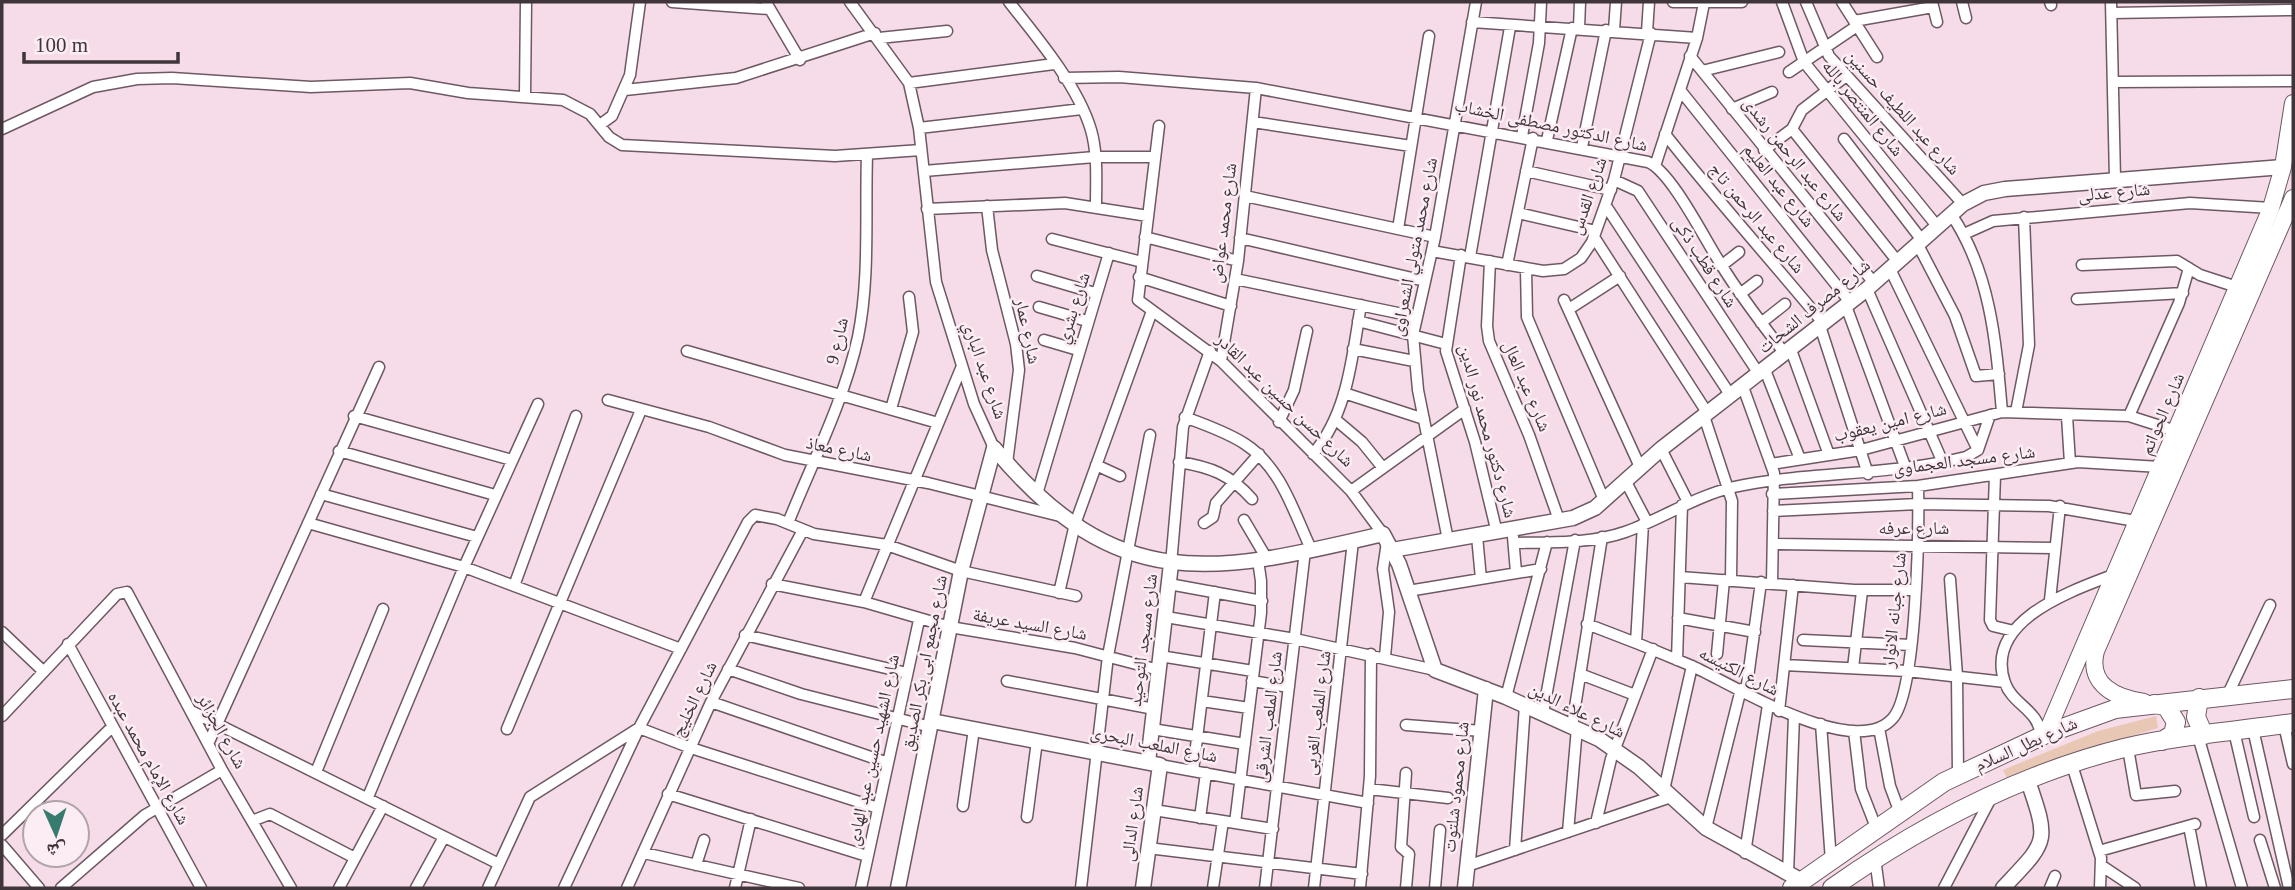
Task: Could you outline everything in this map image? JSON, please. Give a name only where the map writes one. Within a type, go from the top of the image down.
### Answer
[{"type":"main road","name":"شارع الحواتم","points":[[2222,343],[2237,288],[2270,208],[2283,167],[2293,103]]},
{"type":"main road","name":"شارع الحواتم","points":[[2154,704],[2120,698],[2106,689],[2097,674],[2095,657],[2213,363],[2293,198]]},
{"type":"main road","name":"شارع الحواتم","points":[[2043,735],[2176,431],[2213,363]]},
{"type":"main road","name":"شارع بطل السلام","points":[[1794,881],[1831,861],[1958,774],[2043,735],[2100,713],[2228,694],[2293,689]]},
{"type":"main road","points":[[2199,698],[2196,717],[2201,736]]},
{"type":"main road","points":[[2154,704],[2166,706],[2176,722],[2173,734],[2162,741]]},
{"type":"main road","name":"شارع بطل السلام","points":[[1839,886],[1875,858],[1991,798],[2072,765],[2162,741],[2289,724]]},
{"type":"street","points":[[525,95],[526,2]]},
{"type":"street","points":[[601,124],[612,116],[625,90],[634,62],[640,2]]},
{"type":"street","points":[[672,2],[767,6],[800,60]]},
{"type":"street","points":[[850,2],[877,35],[909,83],[1054,64]]},
{"type":"street","points":[[1009,2],[1054,64],[1082,109],[1091,131],[1095,157],[1096,206]]},
{"type":"street","name":"شارع محمد متولي الشعراوى","points":[[1448,540],[1414,362],[1413,335],[1435,237],[1476,2]]},
{"type":"street","points":[[1507,265],[1526,171],[1541,27],[1541,2]]},
{"type":"street","points":[[1547,141],[1576,28],[1580,2]]},
{"type":"street","points":[[1582,147],[1616,2]]},
{"type":"street","name":"شارع القدس","points":[[1432,250],[1526,269],[1553,271],[1573,265],[1588,251],[1606,206],[1621,155],[1649,33],[1649,2]]},
{"type":"street","points":[[1673,2],[1736,2]]},
{"type":"street","name":"شارع المنتصر بالله","points":[[1782,2],[1804,62],[1937,226]]},
{"type":"street","name":"شارع عبد اللطيف حسنين","points":[[1806,2],[1825,48],[1846,76],[1963,204]]},
{"type":"street","points":[[1842,2],[1877,57]]},
{"type":"street","points":[[1962,2],[1966,18]]},
{"type":"street","points":[[1655,166],[1696,38],[1704,3]]},
{"type":"street","points":[[1789,72],[1856,24],[1933,4],[1937,22]]},
{"type":"street","points":[[2115,179],[2115,82],[2111,8],[2293,10]]},
{"type":"street","points":[[1472,22],[1510,27],[1610,30],[1696,38]]},
{"type":"street","name":"شارع دكتور محمد نور الدين","points":[[1497,533],[1446,344],[1493,130],[1510,27]]},
{"type":"street","points":[[625,90],[710,82],[800,60],[877,35],[947,32]]},
{"type":"street","points":[[1398,229],[1429,36]]},
{"type":"street","points":[[1702,71],[1779,52]]},
{"type":"street","name":"شارع عبد الرحمن رشدى","points":[[1690,56],[1871,286],[1943,463]]},
{"type":"street","points":[[1764,150],[1792,129],[1802,110],[1846,76]]},
{"type":"street","points":[[2,129],[93,88],[153,77],[311,87],[410,83],[468,93],[525,95],[570,102],[601,124],[609,137],[622,145],[804,155],[867,155],[921,150]]},
{"type":"street","name":"شارع الدكتور مصطفى الخشاب","points":[[1063,78],[1119,77],[1256,88],[1582,147],[1655,166],[1684,204],[1740,294],[1761,323],[1788,352],[1829,455]]},
{"type":"street","points":[[2115,82],[2293,81]]},
{"type":"street","name":"شارع عبد الباري","points":[[909,83],[919,128],[936,282],[962,366],[980,421],[994,448],[1037,494],[1071,521],[1128,551],[1171,564],[1214,566],[1262,560],[1353,541],[1387,542]]},
{"type":"street","name":"شارع محمد عواض","points":[[1221,361],[1238,261],[1256,88]]},
{"type":"street","name":"شارع عبد العليم","points":[[1680,90],[1848,304],[1906,469]]},
{"type":"street","points":[[1732,109],[1772,92]]},
{"type":"street","points":[[919,128],[1082,109]]},
{"type":"street","points":[[1253,122],[1411,146]]},
{"type":"street","name":"شارع حسن حسين عبد القادر","points":[[1159,126],[1136,297],[1152,312],[1210,351],[1351,491],[1387,542],[1408,592],[1435,670]]},
{"type":"street","points":[[1792,129],[1894,265],[1978,450]]},
{"type":"street","name":"شارع عبد الرحمن تاج","points":[[1665,134],[1822,325]]},
{"type":"street","points":[[1844,139],[1919,241],[1955,316],[1976,376],[1999,374]]},
{"type":"street","name":"شارع 9","points":[[788,523],[854,355],[861,313],[867,155]]},
{"type":"street","points":[[924,172],[1095,157],[1155,157]]},
{"type":"street","name":"شارع مصرف الشحات","points":[[1387,542],[1448,540],[1497,533],[1513,537],[1583,514],[1661,449],[1871,286],[1963,204],[1994,190],[2283,167]]},
{"type":"street","name":"شارع قطب ذكى","points":[[1526,171],[1612,185],[1628,184],[1638,191],[1762,372],[1800,459]]},
{"type":"street","points":[[1245,196],[1435,237]]},
{"type":"street","points":[[928,209],[1050,202],[1096,206],[1148,216]]},
{"type":"street","name":"شارع عدلى","points":[[1964,234],[1987,223],[2024,217],[2190,202],[2270,208]]},
{"type":"street","name":"شارع عمار","points":[[987,206],[992,250],[1019,370],[1007,463]]},
{"type":"street","points":[[1606,206],[1737,391],[1771,464],[1774,480],[1773,544],[1767,583],[1744,690],[1706,828]]},
{"type":"street","points":[[1518,214],[1595,234],[1706,415],[1712,447],[1729,488],[1732,508],[1728,580],[1717,654]]},
{"type":"street","points":[[1951,214],[1964,234],[1980,274],[1995,335],[2002,412]]},
{"type":"street","points":[[2016,412],[2029,345],[2024,217]]},
{"type":"street","points":[[1146,237],[1238,261]]},
{"type":"street","points":[[1240,238],[1425,281]]},
{"type":"street","points":[[1052,239],[1142,262]]},
{"type":"street","points":[[1721,266],[1739,251]]},
{"type":"street","name":"شارع بشري","points":[[1037,494],[1109,253]]},
{"type":"street","name":"شارع عبد العال","points":[[1490,261],[1487,326],[1489,341],[1529,435],[1559,520]]},
{"type":"street","points":[[2082,265],[2177,261],[2200,275],[2237,288]]},
{"type":"street","points":[[2129,416],[2183,293],[2189,268]]},
{"type":"street","points":[[1526,269],[1527,317],[1604,499]]},
{"type":"street","points":[[1037,276],[1096,293]]},
{"type":"street","points":[[1619,276],[1567,304],[1640,467]]},
{"type":"street","points":[[1139,277],[1231,306]]},
{"type":"street","points":[[1235,279],[1417,317]]},
{"type":"street","points":[[1740,294],[1757,281]]},
{"type":"street","points":[[2077,299],[2183,293]]},
{"type":"street","points":[[891,409],[913,332],[909,297]]},
{"type":"street","points":[[1761,323],[1785,304]]},
{"type":"street","points":[[1314,454],[1336,420],[1361,305]]},
{"type":"street","points":[[1039,307],[1087,321]]},
{"type":"street","points":[[1059,593],[1071,521],[1096,465],[1152,312]]},
{"type":"street","points":[[1358,321],[1446,344]]},
{"type":"street","points":[[1822,325],[1868,474]]},
{"type":"street","points":[[1279,422],[1294,390],[1307,331]]},
{"type":"street","points":[[1044,340],[1078,350]]},
{"type":"street","points":[[1353,349],[1414,362]]},
{"type":"street","points":[[687,351],[938,423]]},
{"type":"street","points":[[1171,564],[1185,417],[1210,351]]},
{"type":"street","points":[[864,602],[962,366]]},
{"type":"street","points":[[208,744],[354,416],[379,367]]},
{"type":"street","points":[[1344,393],[1424,419]]},
{"type":"street","name":"شارع معاذ","points":[[608,400],[709,427],[746,443],[813,462],[980,496],[1071,521]]},
{"type":"street","points":[[368,797],[495,495],[538,404]]},
{"type":"street","points":[[1351,491],[1465,409]]},
{"type":"street","points":[[507,729],[641,410]]},
{"type":"street","name":"شارع امين يعقوب","points":[[1771,464],[1861,450],[2002,412],[2129,416],[2176,431]]},
{"type":"street","points":[[1516,572],[1513,537],[1547,542],[1602,537],[1645,523],[1685,504],[1729,488],[1774,480],[1868,474],[1943,463],[1966,457],[1978,450],[1990,415]]},
{"type":"street","points":[[354,416],[512,460]]},
{"type":"street","points":[[514,586],[576,416]]},
{"type":"street","points":[[2067,416],[2070,463]]},
{"type":"street","points":[[1185,417],[1236,439],[1259,454],[1278,477],[1308,550]]},
{"type":"street","points":[[1336,420],[1362,442],[1383,468]]},
{"type":"street","points":[[1081,888],[1108,656],[1150,435]]},
{"type":"street","name":"شارع مجمع ابى بكر الصديق","points":[[898,888],[961,571],[994,448]]},
{"type":"street","points":[[1661,449],[1685,504],[1677,660]]},
{"type":"street","points":[[339,451],[495,495]]},
{"type":"street","points":[[1204,523],[1213,517],[1216,503],[1259,454]]},
{"type":"street","points":[[1179,462],[1207,467],[1234,481],[1252,499]]},
{"type":"street","name":"شارع مسجد العجماوى","points":[[1772,494],[1918,486],[2070,463],[2160,467]]},
{"type":"street","points":[[1096,465],[1120,476]]},
{"type":"street","points":[[1995,475],[1991,623],[2014,631]]},
{"type":"street","points":[[1625,480],[1645,523],[1636,643]]},
{"type":"street","name":"شارع جبانه الانوار","points":[[1879,727],[1896,714],[1907,671],[1916,590],[1918,486]]},
{"type":"street","points":[[321,494],[477,537]]},
{"type":"street","points":[[1773,510],[1919,505],[2060,506],[2136,521]]},
{"type":"street","points":[[2050,600],[2060,506]]},
{"type":"street","points":[[564,888],[639,728],[751,517],[763,514],[803,530],[887,545],[961,571],[1076,596]]},
{"type":"street","points":[[1213,888],[1218,856],[1240,779],[1262,601],[1262,560],[1244,520]]},
{"type":"street","points":[[308,523],[464,567],[681,649]]},
{"type":"street","name":"شارع الخليج","points":[[627,888],[711,702],[803,530]]},
{"type":"street","points":[[1477,536],[1481,579]]},
{"type":"street","points":[[1568,832],[1580,674],[1602,537]]},
{"type":"street","points":[[1544,713],[1575,540]]},
{"type":"street","name":"شارع الملعب الغربى","points":[[1314,888],[1353,541]]},
{"type":"street","points":[[1385,657],[1389,612],[1382,569],[1387,542]]},
{"type":"street","points":[[1506,697],[1547,542]]},
{"type":"street","name":"شارع عرفه","points":[[1773,544],[2055,548]]},
{"type":"street","name":"شارع الملعب الشرقى","points":[[1265,888],[1308,550]]},
{"type":"street","name":"شارع مسجد التوحيد","points":[[1154,763],[1152,729],[1171,564]]},
{"type":"street","points":[[1408,592],[1541,569]]},
{"type":"street","points":[[2043,735],[2035,718],[2005,682],[2004,656],[2014,631],[2050,600],[2113,575]]},
{"type":"street","points":[[1680,577],[1862,591],[1916,590]]},
{"type":"street","points":[[1950,579],[1957,676],[1958,774]]},
{"type":"street","name":"شارع السيد عريفة","points":[[772,584],[864,602],[950,627],[1108,656],[1159,663],[1207,663],[1289,687]]},
{"type":"street","points":[[1169,584],[1262,601]]},
{"type":"street","points":[[1779,711],[1793,584]]},
{"type":"street","name":"شارع الجزائر","points":[[68,644],[117,594],[124,591],[130,596],[222,770],[291,888]]},
{"type":"street","points":[[1853,668],[1862,591]]},
{"type":"street","points":[[1193,771],[1215,592]]},
{"type":"street","points":[[2228,694],[2270,605]]},
{"type":"street","points":[[316,772],[383,609]]},
{"type":"street","name":"شارع علاء الدين","points":[[1166,617],[1385,657],[1435,670],[1506,697],[1615,748],[1706,828],[1794,881]]},
{"type":"street","points":[[1678,618],[1755,632]]},
{"type":"street","name":"شارع الشهيد حسين عبد الهادى","points":[[861,888],[919,620]]},
{"type":"street","name":"شارع الكنيسه","points":[[1587,624],[1692,666],[1744,690],[1779,711],[1854,731],[1879,727]]},
{"type":"street","points":[[2,632],[43,671]]},
{"type":"street","points":[[745,635],[907,673]]},
{"type":"street","points":[[1803,639],[1910,645]]},
{"type":"street","points":[[2,716],[68,644]]},
{"type":"street","name":"شارع الإمام محمد عبده","points":[[68,644],[196,886]]},
{"type":"street","points":[[1596,822],[1615,748],[1653,649]]},
{"type":"street","points":[[1360,888],[1369,789],[1371,654]]},
{"type":"street","points":[[1784,665],[1907,671],[2005,682]]},
{"type":"street","points":[[1467,866],[1596,822],[1667,794],[1692,666]]},
{"type":"street","points":[[728,669],[801,694],[897,720],[932,724]]},
{"type":"street","points":[[1580,674],[1635,695]]},
{"type":"street","points":[[1007,681],[1154,709]]},
{"type":"street","name":"شارع محمود شلتوت","points":[[1465,888],[1486,689]]},
{"type":"street","points":[[1202,701],[1249,708]]},
{"type":"street","points":[[711,702],[888,763]]},
{"type":"street","points":[[1515,850],[1525,705]]},
{"type":"street","points":[[1745,853],[1768,705]]},
{"type":"street","points":[[190,711],[499,864]]},
{"type":"street","points":[[1794,716],[1794,881]]},
{"type":"street","points":[[1821,723],[1831,861]]},
{"type":"street","name":"شارع الملعب البحرى","points":[[932,724],[974,729],[1368,803]]},
{"type":"street","points":[[1406,724],[1482,731]]},
{"type":"street","points":[[2289,724],[2293,764]]},
{"type":"street","points":[[1879,727],[1890,786],[1900,813]]},
{"type":"street","points":[[2,835],[111,728]]},
{"type":"street","points":[[639,728],[691,748],[878,808]]},
{"type":"street","points":[[488,888],[530,797],[639,728]]},
{"type":"street","points":[[963,806],[974,729]]},
{"type":"street","points":[[1152,729],[1245,744]]},
{"type":"street","points":[[2253,729],[2289,888]]},
{"type":"street","points":[[1854,731],[1861,789],[1877,830]]},
{"type":"street","points":[[2234,731],[2254,817]]},
{"type":"street","points":[[2201,736],[2242,888]]},
{"type":"street","points":[[1027,817],[1037,741]]},
{"type":"street","points":[[2128,748],[2136,795],[2175,791]]},
{"type":"street","name":"شارع الدالى","points":[[1143,888],[1154,810],[1154,763]]},
{"type":"street","points":[[2072,765],[2099,851],[2102,866],[2100,888]]},
{"type":"street","points":[[61,888],[156,807],[222,770]]},
{"type":"street","points":[[1200,818],[1206,773]]},
{"type":"street","points":[[1406,773],[1401,848],[1409,854],[1406,888]]},
{"type":"street","points":[[2003,888],[2032,859],[2041,843],[2042,819],[2028,781]]},
{"type":"street","points":[[1369,789],[1448,798]]},
{"type":"street","points":[[668,794],[867,856]]},
{"type":"street","points":[[1944,888],[1991,798]]},
{"type":"street","points":[[339,888],[383,806]]},
{"type":"street","points":[[1154,810],[1273,829]]},
{"type":"street","points":[[252,821],[270,814],[355,858]]},
{"type":"street","points":[[735,888],[751,819]]},
{"type":"street","points":[[2099,851],[2192,825],[2201,888]]},
{"type":"street","points":[[1434,888],[1440,830]]},
{"type":"street","points":[[416,888],[444,837]]},
{"type":"street","points":[[696,865],[704,840]]},
{"type":"street","points":[[2260,841],[2275,888]]},
{"type":"street","points":[[2,845],[39,888]]},
{"type":"street","points":[[1148,848],[1362,874]]},
{"type":"street","points":[[644,853],[799,888]]},
{"type":"street","points":[[1875,858],[1878,888]]},
{"type":"street","points":[[2102,866],[2135,888]]},
{"type":"street","points":[[2050,888],[2056,876]]},
{"type":"shaded area","points":[[2156,716],[2158,728],[2085,750],[2009,782],[2003,770],[2098,731]]}]
